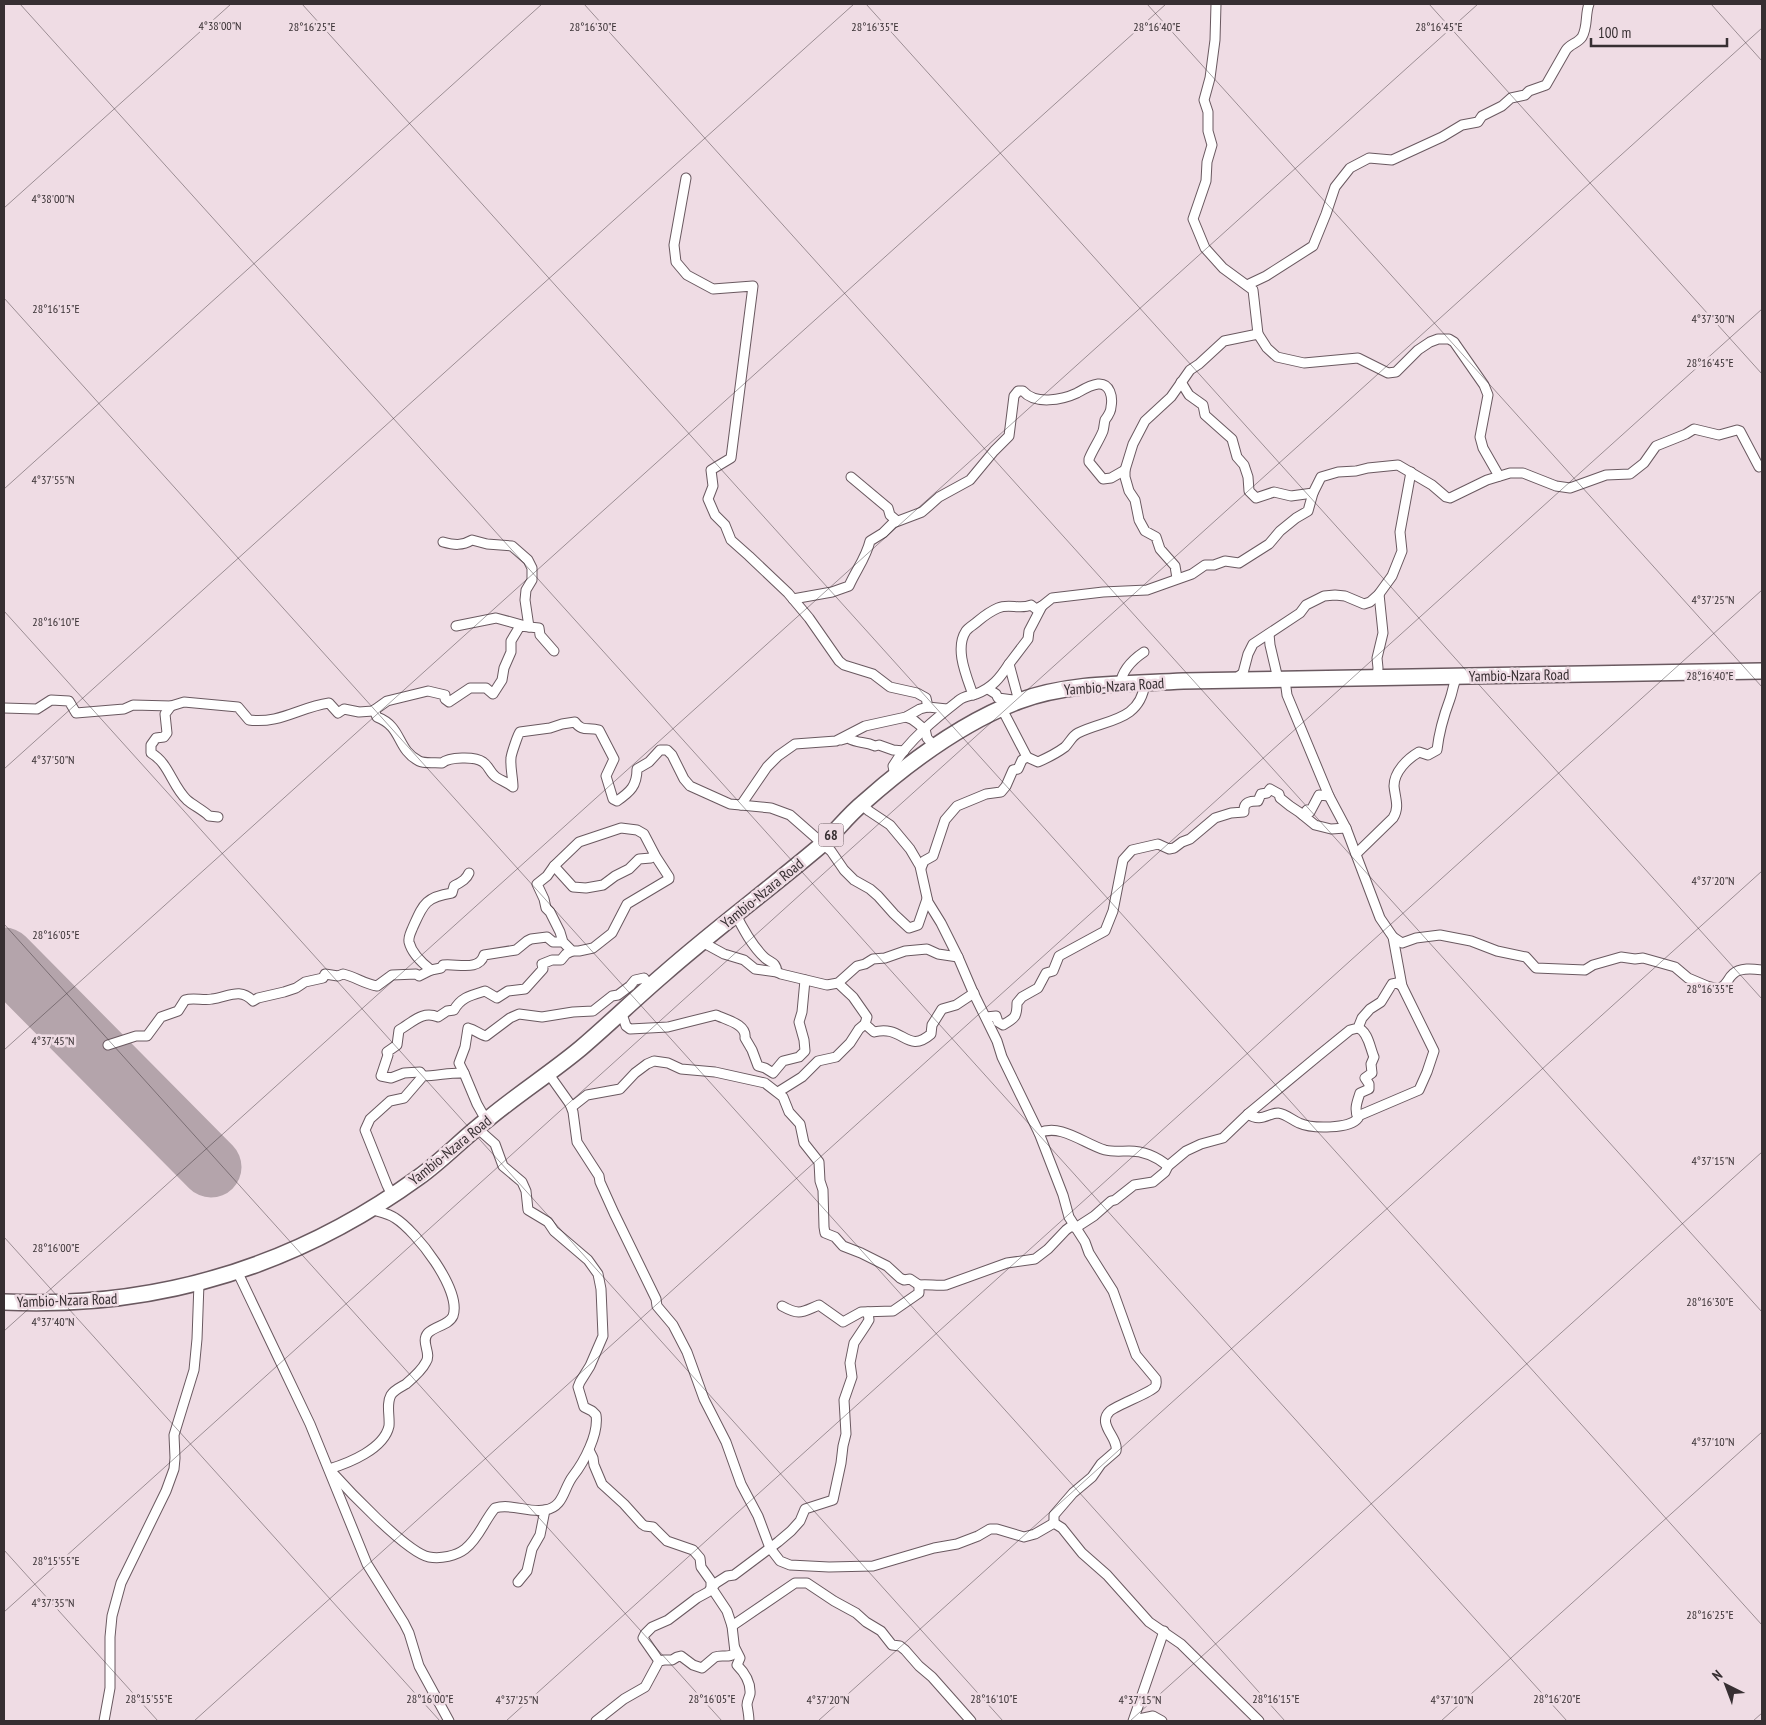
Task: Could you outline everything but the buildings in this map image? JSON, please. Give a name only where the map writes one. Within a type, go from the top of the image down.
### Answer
[{"type":"main road","name":"Yambio-Nzara Road","points":[[4,1302],[56,1303],[101,1301],[147,1295],[199,1283],[292,1250],[370,1209],[441,1161],[482,1124],[582,1047],[649,986],[735,913],[823,844],[861,804],[895,776],[909,753],[934,746],[1019,699],[1055,691],[1145,683],[1762,671]]},
{"type":"street","points":[[1216,4],[1215,40],[1210,78],[1204,100],[1208,112],[1208,132],[1212,145],[1207,162],[1206,181],[1193,219],[1205,248],[1223,268],[1253,290],[1258,334],[1267,348],[1277,357],[1304,363],[1358,358],[1388,373],[1396,372],[1418,350],[1430,342],[1438,339],[1449,339],[1454,342],[1484,385],[1488,395],[1480,437],[1483,448],[1499,476]]},
{"type":"street","points":[[1247,284],[1266,276],[1313,246],[1326,214],[1334,187],[1350,168],[1368,158],[1392,160],[1442,137],[1462,125],[1478,122],[1482,116],[1502,106],[1511,98],[1525,95],[1529,91],[1546,84],[1566,50],[1570,45],[1578,42],[1583,35],[1586,24],[1585,12],[1589,4]]},
{"type":"street","points":[[686,178],[674,245],[676,262],[688,275],[713,289],[752,286],[730,458],[711,470],[713,486],[708,499],[715,515],[725,525],[731,540],[793,599],[809,618],[839,661],[844,665],[873,674],[890,687],[921,695],[926,698],[928,706]]},
{"type":"street","points":[[1177,578],[1175,566],[1160,549],[1156,537],[1144,531],[1139,520],[1135,500],[1129,491],[1125,470],[1133,444],[1145,422],[1171,397],[1190,370],[1224,341],[1258,334]]},
{"type":"street","points":[[1181,382],[1189,395],[1203,405],[1205,415],[1232,440],[1237,457],[1244,465],[1248,477],[1249,491],[1256,498],[1274,492],[1291,496],[1313,493]]},
{"type":"street","points":[[793,599],[832,592],[849,586],[855,572],[864,560],[870,541],[884,533],[893,523],[922,512],[939,497],[970,480],[1009,436],[1013,400],[1015,393],[1018,391],[1023,391],[1027,396],[1042,400],[1068,396],[1097,384],[1107,386],[1112,406],[1089,462],[1103,479],[1111,478],[1125,470]]},
{"type":"street","points":[[973,695],[964,668],[961,649],[966,631],[986,614],[997,608],[1009,605],[1023,608],[1031,605],[1036,609],[1052,598],[1103,592],[1147,590],[1192,574],[1205,565],[1225,562],[1239,563],[1269,544],[1280,531],[1308,511],[1313,493],[1322,477],[1338,472],[1356,472],[1368,468],[1398,465],[1428,482],[1446,497],[1450,498],[1499,476],[1523,473],[1556,486],[1570,488],[1606,475],[1630,474],[1644,463],[1656,446],[1694,429],[1713,435],[1737,430],[1740,432],[1759,467]]},
{"type":"street","points":[[1232,680],[1243,673],[1253,644],[1300,613],[1306,605],[1324,596],[1345,596],[1364,604],[1370,602],[1379,594],[1392,576],[1402,551],[1400,532],[1410,472]]},
{"type":"street","points":[[851,477],[888,508],[890,514],[897,521]]},
{"type":"street","points":[[443,542],[456,545],[472,540],[487,544],[512,546],[521,553],[528,560],[532,568],[532,580],[526,590],[525,600],[529,626]]},
{"type":"street","points":[[1377,678],[1378,651],[1383,633],[1379,594]]},
{"type":"street","points":[[741,805],[767,767],[778,756],[795,744],[836,741],[848,738],[856,743],[866,742],[875,746],[884,746],[909,753],[925,729],[958,700],[988,689],[997,682],[1028,639],[1029,631],[1042,606]]},
{"type":"street","points":[[456,626],[496,618],[539,628],[540,635],[554,651]]},
{"type":"street","points":[[4,708],[37,709],[51,700],[69,701],[76,713],[124,708],[133,705],[171,706],[184,702],[238,707],[249,720],[263,722],[291,715],[315,705],[329,703],[338,712],[344,709],[359,712],[374,710],[386,702],[428,692],[444,695],[444,699],[449,702],[470,688],[486,688],[493,694],[502,680],[511,641],[520,626],[529,626]]},
{"type":"street","points":[[1269,634],[1270,645],[1281,679],[1329,796],[1346,828],[1380,918],[1394,937],[1402,943],[1416,938],[1440,935],[1471,941],[1497,951],[1526,957],[1536,968],[1585,970],[1593,965],[1621,957],[1650,959],[1660,964],[1675,967],[1688,978],[1719,989],[1726,986],[1732,974],[1738,971],[1762,970]]},
{"type":"street","points":[[1120,685],[1121,678],[1129,664],[1144,652]]},
{"type":"street","points":[[988,689],[1003,700],[1019,699],[1009,664]]},
{"type":"street","points":[[1356,854],[1393,818],[1396,812],[1397,798],[1394,786],[1397,775],[1403,766],[1419,752],[1428,755],[1437,750],[1443,717],[1451,697],[1452,686],[1458,676]]},
{"type":"street","points":[[1002,709],[1027,757],[1038,762],[1065,747],[1076,734],[1118,719],[1138,705],[1144,697],[1145,683]]},
{"type":"street","points":[[171,706],[165,714],[167,733],[164,737],[156,738],[151,745],[151,753],[165,764],[173,783],[188,801],[210,816],[218,816]]},
{"type":"street","points":[[836,741],[865,726],[906,717],[928,706],[947,709]]},
{"type":"street","points":[[374,710],[376,717],[394,727],[403,747],[410,755],[420,761],[442,763],[453,758],[474,758],[482,761],[491,773],[513,787],[511,756],[520,732],[575,722],[579,728],[599,730],[614,759],[606,776],[613,799],[617,801],[628,793],[633,786],[637,769],[649,762],[660,750],[667,750],[672,755],[684,779],[690,786],[730,804],[771,808],[790,815],[830,851],[854,880],[870,889],[909,928],[918,925],[927,899]]},
{"type":"street","points":[[906,717],[915,719],[925,729],[927,738],[934,746]]},
{"type":"street","points":[[921,868],[924,861],[933,856],[945,820],[957,806],[986,794],[1001,792],[1006,786],[1013,770],[1018,769],[1022,760],[1027,757]]},
{"type":"street","points":[[986,1018],[996,1016],[998,1022],[1003,1025],[1014,1019],[1017,1012],[1017,1003],[1022,997],[1038,988],[1046,973],[1053,971],[1059,956],[1105,931],[1113,911],[1123,860],[1132,850],[1158,844],[1169,849],[1174,848],[1176,845],[1190,839],[1215,818],[1231,813],[1244,812],[1243,808],[1249,801],[1258,801],[1261,794],[1267,793],[1270,789],[1315,825],[1346,828]]},
{"type":"street","points":[[1303,814],[1307,810],[1310,812],[1312,810],[1319,795],[1329,796]]},
{"type":"street","points":[[861,804],[890,825],[910,849],[921,868],[927,899],[958,957],[998,1041],[1002,1057],[1039,1133],[1074,1226],[1086,1242],[1088,1253],[1113,1291],[1135,1352],[1153,1375],[1156,1384],[1154,1388],[1138,1395],[1109,1413],[1106,1426],[1116,1446],[1116,1451],[1101,1464],[1092,1477],[1073,1493],[1054,1515],[1054,1523],[1068,1535],[1082,1553],[1107,1575],[1150,1622],[1181,1644],[1259,1721]]},
{"type":"street","points":[[464,1072],[438,1076],[423,1076],[420,1072],[404,1073],[391,1078],[381,1076],[388,1055],[387,1052],[397,1045],[399,1030],[407,1026],[418,1016],[433,1015],[438,1017],[447,1011],[454,1010],[459,1002],[473,994],[485,992],[496,998],[508,991],[525,989],[543,969],[542,964],[552,960],[561,960],[572,951],[579,952],[593,948],[612,934],[627,904],[669,880],[668,874],[654,854],[644,834],[638,830],[621,828],[579,842],[537,884],[546,908],[560,932],[563,942],[572,951]]},
{"type":"street","points":[[554,866],[573,887],[586,888],[603,885],[629,869],[639,859],[651,858],[654,854]]},
{"type":"street","points":[[431,970],[419,959],[410,946],[408,939],[420,908],[427,901],[443,894],[452,893],[454,886],[468,877],[469,873]]},
{"type":"street","points":[[735,913],[747,935],[766,960],[776,965],[777,972]]},
{"type":"street","points":[[108,1046],[136,1036],[147,1036],[162,1017],[178,1011],[185,1000],[192,998],[211,1000],[231,994],[241,994],[247,995],[253,1001],[296,988],[305,982],[323,978],[325,974],[338,976],[343,974],[357,978],[368,985],[377,986],[392,975],[416,974],[419,976],[431,970],[441,968],[443,965],[476,964],[483,959],[484,955],[516,950],[531,939],[547,937],[553,942],[563,942]]},
{"type":"street","points":[[1248,1114],[1263,1118],[1278,1113],[1295,1119],[1300,1123],[1318,1127],[1350,1124],[1357,1120],[1358,1116],[1419,1090],[1434,1051],[1402,986],[1394,937]]},
{"type":"street","points":[[702,942],[724,954],[744,960],[755,969],[777,972],[827,985],[838,982],[857,966],[873,959],[885,958],[905,951],[927,949],[938,954],[958,957]]},
{"type":"street","points":[[329,1468],[346,1488],[402,1542],[428,1557],[449,1556],[466,1548],[473,1542],[492,1511],[498,1507],[545,1510],[557,1505],[562,1500],[572,1478],[583,1464],[595,1427],[596,1416],[592,1411],[584,1407],[578,1388],[603,1336],[601,1289],[598,1274],[588,1260],[554,1231],[548,1222],[528,1210],[526,1191],[522,1182],[503,1166],[494,1144],[482,1124],[477,1104],[459,1062],[465,1047],[468,1028],[478,1030],[486,1036],[510,1018],[519,1014],[542,1017],[593,1011],[612,996],[618,995],[635,980],[644,978],[649,986]]},
{"type":"street","points":[[800,1057],[804,1051],[804,1040],[799,1022],[802,1012],[805,980]]},
{"type":"street","points":[[621,1011],[626,1026],[630,1029],[668,1027],[716,1015],[743,1028],[746,1033],[745,1038],[758,1066],[765,1068],[771,1073],[785,1059],[800,1057],[809,1060],[816,1059],[818,1061],[836,1057],[865,1024],[867,1017],[853,997],[838,982]]},
{"type":"street","points":[[570,1104],[573,1106],[587,1095],[620,1089],[639,1069],[650,1062],[658,1061],[681,1069],[709,1071],[756,1080],[770,1086],[783,1097],[789,1112],[800,1124],[804,1143],[820,1165],[826,1233],[835,1237],[846,1248],[861,1253],[886,1266],[900,1278],[910,1278],[920,1285],[946,1285],[1007,1263],[1035,1259],[1066,1230],[1074,1226],[1077,1227],[1094,1216],[1134,1185],[1153,1182],[1186,1151],[1201,1144],[1224,1138],[1248,1114],[1347,1032],[1358,1028],[1362,1018],[1370,1009],[1381,1002],[1390,986],[1395,982],[1402,986]]},
{"type":"street","points":[[865,1024],[874,1032],[890,1030],[910,1041],[920,1042],[931,1034],[932,1025],[942,1009],[956,1005],[974,993]]},
{"type":"street","points":[[1358,1028],[1365,1033],[1374,1057],[1372,1073],[1365,1079],[1369,1084],[1369,1089],[1360,1093],[1355,1110],[1358,1116]]},
{"type":"street","points":[[778,1092],[802,1077],[818,1061]]},
{"type":"street","points":[[548,1073],[570,1104],[578,1142],[600,1176],[600,1182],[656,1299],[657,1306],[673,1326],[687,1352],[704,1399],[726,1442],[741,1484],[758,1516],[770,1548],[780,1561],[790,1565],[829,1567],[873,1566],[934,1548],[957,1544],[990,1529],[997,1529],[1024,1537],[1035,1534],[1054,1523]]},
{"type":"street","points":[[392,1195],[365,1130],[370,1119],[390,1101],[404,1098],[423,1076]]},
{"type":"street","points":[[1039,1133],[1052,1129],[1109,1150],[1144,1152],[1156,1157],[1168,1166]]},
{"type":"street","points":[[329,1468],[339,1466],[364,1454],[380,1441],[388,1427],[391,1395],[411,1380],[426,1362],[428,1358],[425,1342],[427,1334],[448,1322],[453,1314],[454,1307],[447,1282],[437,1264],[418,1238],[395,1217],[370,1209]]},
{"type":"street","points":[[237,1271],[310,1424],[367,1564],[404,1623],[419,1666],[449,1721]]},
{"type":"street","points":[[104,1721],[110,1688],[112,1616],[121,1583],[166,1491],[174,1469],[174,1435],[194,1370],[199,1283]]},
{"type":"street","points":[[782,1306],[798,1313],[819,1305],[843,1322],[861,1312],[893,1311],[919,1293],[920,1285]]},
{"type":"street","points":[[659,1661],[643,1638],[645,1634],[708,1592],[727,1576],[734,1576],[770,1548],[798,1524],[805,1509],[828,1502],[834,1498],[846,1434],[844,1400],[852,1377],[850,1363],[854,1343],[869,1320],[868,1312]]},
{"type":"street","points":[[589,1450],[602,1484],[642,1524],[653,1527],[667,1541],[693,1550],[700,1558],[701,1567],[724,1605],[732,1626],[733,1655],[715,1656],[702,1668],[681,1656],[672,1660],[659,1661]]},
{"type":"street","points":[[518,1582],[527,1571],[532,1549],[540,1535],[545,1510]]},
{"type":"street","points":[[732,1626],[795,1583],[807,1583],[856,1613],[866,1622],[874,1625],[892,1645],[900,1646],[905,1650],[971,1721]]},
{"type":"street","points":[[1134,1720],[1164,1632]]},
{"type":"street","points":[[734,1648],[740,1658],[738,1665],[744,1671],[748,1680],[750,1695],[747,1703],[749,1721]]},
{"type":"street","points":[[596,1721],[624,1699],[645,1686],[659,1661]]},
{"type":"street","points":[[1134,1720],[1153,1716],[1162,1721]]},
{"type":"runway","points":[[4,958],[211,1167]]}]
